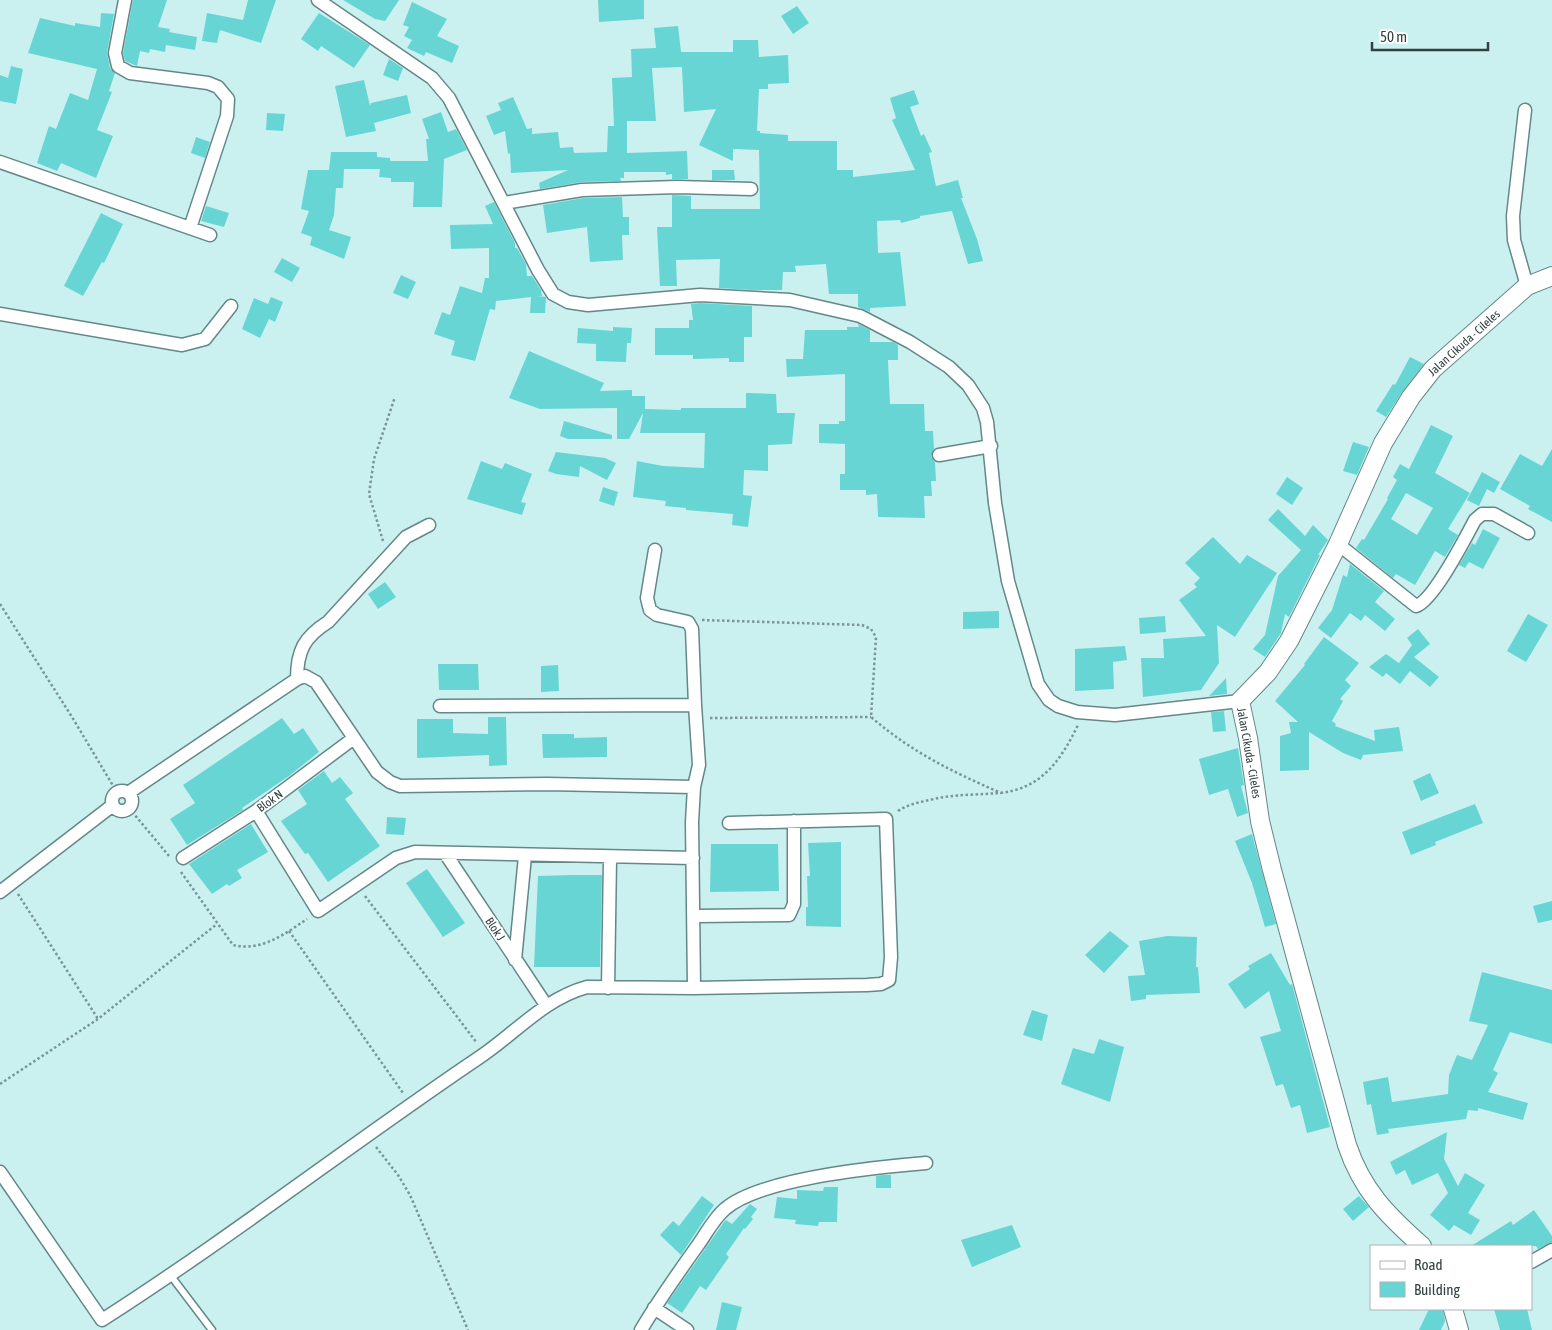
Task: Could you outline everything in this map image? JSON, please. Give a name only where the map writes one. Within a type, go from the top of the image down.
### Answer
[{"type":"street","points":[[124,0],[115,53],[118,66],[130,73],[208,83],[218,87],[228,99],[227,116],[190,228]]},
{"type":"street","points":[[318,0],[432,78],[449,98],[538,270],[554,294],[568,302],[588,306],[700,295],[790,300],[860,316],[950,367],[968,385],[983,408],[990,446],[995,503],[1008,581],[1038,684],[1049,700],[1058,706],[1084,712],[1115,715],[1240,701]]},
{"type":"street","points":[[1525,110],[1513,216],[1514,240],[1526,286]]},
{"type":"street","points":[[0,162],[210,235]]},
{"type":"street","points":[[504,203],[582,190],[751,189]]},
{"type":"street","name":"Jalan Cikuda - Cileles","points":[[1421,1245],[1396,1223],[1377,1202],[1358,1176],[1351,1158],[1260,821],[1248,738],[1240,701],[1268,672],[1289,641],[1338,544],[1383,443],[1415,392],[1433,369],[1526,286],[1552,276]]},
{"type":"street","points":[[0,314],[182,345],[205,339],[231,306]]},
{"type":"street","points":[[939,455],[990,446]]},
{"type":"street","points":[[1338,544],[1416,606],[1423,602],[1447,570],[1475,520],[1482,514],[1494,514],[1528,534]]},
{"type":"street","points":[[297,679],[297,660],[304,643],[316,630],[328,622],[406,537],[429,525]]},
{"type":"street","points":[[655,550],[647,598],[650,610],[657,615],[688,622],[692,629],[698,765],[694,787],[694,988]]},
{"type":"street","points":[[113,805],[113,798],[297,679],[305,676],[316,682],[377,772],[390,782],[400,786],[547,784],[694,787]]},
{"type":"street","points":[[440,706],[696,711]]},
{"type":"street","name":"Blok N","points":[[183,858],[256,811],[354,738]]},
{"type":"street","points":[[113,805],[122,812],[129,808],[132,800],[123,793]]},
{"type":"street","points":[[0,892],[113,805]]},
{"type":"street","points":[[256,811],[318,911],[396,858],[415,852],[610,858],[693,858]]},
{"type":"street","points":[[0,1172],[102,1320],[170,1276],[410,1104],[486,1054],[546,1005],[580,989],[868,985],[880,984],[889,980],[891,957],[886,819],[728,823]]},
{"type":"street","points":[[694,916],[789,915],[794,904],[794,821]]},
{"type":"street","name":"Blok J","points":[[444,853],[546,1005]]},
{"type":"street","points":[[515,960],[525,856]]},
{"type":"street","points":[[608,988],[610,858]]},
{"type":"street","points":[[641,1330],[654,1308],[724,1210],[741,1199],[759,1191],[837,1174],[880,1166],[926,1163]]},
{"type":"street","points":[[1532,1261],[1552,1250]]},
{"type":"street","points":[[654,1308],[687,1330]]},
{"type":"street","points":[[1452,1310],[1459,1330]]},
{"type":"lane","points":[[170,1276],[212,1330]]},
{"type":"path","points":[[388,557],[369,494],[374,459],[395,397]]},
{"type":"path","points":[[0,604],[123,793]]},
{"type":"path","points":[[688,622],[712,619],[862,625],[871,628],[876,637],[871,717]]},
{"type":"path","points":[[696,711],[797,719],[871,717],[893,736],[938,765],[1001,793]]},
{"type":"path","points":[[886,819],[905,806],[937,799],[1001,793],[1028,787],[1045,776],[1060,759],[1084,712]]},
{"type":"path","points":[[129,808],[170,857]]},
{"type":"path","points":[[181,871],[233,945],[242,948],[252,947],[280,937],[318,911]]},
{"type":"path","points":[[12,884],[98,1019]]},
{"type":"path","points":[[356,885],[486,1054]]},
{"type":"path","points":[[0,1084],[98,1019],[217,924]]},
{"type":"path","points":[[289,931],[410,1104]]},
{"type":"path","points":[[367,1136],[398,1175],[410,1196],[468,1330]]},
{"type":"building","points":[[133,0],[167,0],[158,27],[170,29],[169,32],[197,37],[195,50],[166,45],[165,52],[150,49],[149,53],[140,51],[137,66],[125,61],[123,53]]},
{"type":"building","points":[[248,0],[276,0],[261,43],[220,30],[217,43],[202,41],[207,13],[243,20]]},
{"type":"building","points":[[343,0],[399,0],[385,21],[375,19]]},
{"type":"building","points":[[598,0],[644,0],[644,19],[599,22]]},
{"type":"building","points":[[412,2],[447,19],[437,36],[459,46],[452,63],[426,52],[424,56],[407,48],[412,40],[404,36],[409,27],[403,25]]},
{"type":"building","points":[[797,6],[809,23],[793,34],[781,16]]},
{"type":"building","points":[[101,13],[114,14],[107,52],[110,68],[115,73],[109,91],[112,92],[97,130],[113,136],[96,178],[61,163],[57,171],[37,163],[49,126],[56,129],[70,93],[88,100],[97,69],[28,53],[40,18],[75,26],[75,23],[100,27]]},
{"type":"building","points":[[319,13],[370,45],[354,68],[321,46],[318,51],[301,39]]},
{"type":"building","points":[[678,26],[681,52],[733,52],[733,40],[758,40],[759,57],[788,55],[789,83],[768,84],[768,89],[759,89],[757,131],[760,131],[760,133],[788,135],[788,141],[837,141],[837,170],[853,170],[853,177],[915,170],[892,120],[896,118],[890,98],[914,90],[919,104],[910,107],[921,136],[924,134],[932,152],[929,153],[936,186],[958,180],[963,198],[961,198],[977,239],[983,261],[968,264],[952,211],[920,216],[920,218],[901,223],[900,220],[877,221],[878,253],[900,252],[906,306],[870,308],[870,312],[858,307],[858,294],[829,294],[826,264],[795,266],[796,272],[783,272],[782,290],[752,290],[719,288],[720,259],[676,260],[677,286],[660,286],[657,227],[672,227],[672,195],[691,196],[691,209],[760,209],[759,150],[733,149],[733,161],[699,145],[716,109],[684,112],[682,67],[652,68],[656,121],[627,121],[627,153],[687,151],[688,179],[672,179],[672,174],[666,175],[666,172],[624,172],[624,178],[620,178],[621,181],[582,182],[540,189],[539,183],[568,170],[511,173],[510,153],[508,154],[505,131],[494,135],[486,116],[501,110],[498,103],[513,97],[527,129],[532,128],[532,134],[558,132],[560,148],[573,147],[574,153],[607,152],[608,126],[614,126],[612,78],[632,77],[631,49],[656,48],[654,28]]},
{"type":"building","points":[[389,59],[403,68],[398,81],[383,75]]},
{"type":"building","points":[[11,66],[23,69],[16,104],[0,101],[0,75],[8,78]]},
{"type":"building","points":[[364,80],[370,106],[371,103],[407,95],[411,113],[374,123],[376,131],[346,137],[335,86]]},
{"type":"building","points":[[441,112],[448,132],[456,129],[467,150],[444,159],[442,207],[413,207],[414,182],[391,182],[391,178],[379,177],[380,169],[344,169],[343,188],[336,188],[334,215],[329,230],[351,237],[344,259],[310,245],[312,237],[301,233],[309,211],[301,209],[308,170],[329,170],[331,152],[377,152],[377,157],[390,158],[390,161],[428,161],[426,139],[429,139],[422,119]]},
{"type":"building","points":[[267,113],[285,114],[283,131],[266,130]]},
{"type":"building","points":[[196,137],[210,142],[205,158],[191,153]]},
{"type":"building","points":[[712,170],[734,170],[735,180],[712,180]]},
{"type":"building","points":[[622,197],[623,217],[629,217],[629,235],[622,235],[623,260],[590,262],[587,227],[547,233],[543,205],[583,198]]},
{"type":"building","points":[[494,202],[515,243],[515,248],[517,248],[526,264],[527,276],[532,276],[541,290],[542,296],[537,296],[546,297],[545,313],[530,313],[531,297],[496,301],[495,310],[490,309],[475,361],[451,355],[455,341],[434,334],[442,312],[450,315],[460,286],[482,293],[485,278],[489,278],[489,248],[451,249],[450,225],[493,224],[485,206]]},
{"type":"building","points":[[206,206],[229,213],[224,227],[201,221]]},
{"type":"building","points":[[101,213],[123,224],[104,263],[102,262],[83,296],[64,286]]},
{"type":"building","points":[[282,258],[300,268],[292,282],[274,272]]},
{"type":"building","points":[[401,275],[416,282],[408,299],[393,293]]},
{"type":"building","points":[[271,297],[283,302],[275,322],[269,319],[260,338],[242,329],[254,298],[268,304]]},
{"type":"building","points":[[691,304],[752,306],[752,337],[744,337],[744,362],[729,362],[729,358],[693,359],[693,355],[655,355],[655,328],[689,328],[689,320],[693,320]]},
{"type":"building","points":[[858,324],[870,330],[870,342],[893,342],[898,345],[898,360],[888,360],[890,404],[924,404],[925,431],[933,431],[934,449],[931,456],[935,462],[936,481],[931,481],[932,496],[924,496],[925,518],[878,517],[877,494],[866,495],[866,490],[840,490],[840,474],[845,474],[845,444],[819,443],[819,424],[839,424],[839,421],[845,421],[845,374],[787,377],[786,359],[803,359],[805,330],[847,330],[847,327],[859,327]]},
{"type":"building","points":[[613,327],[632,328],[631,343],[627,343],[626,362],[596,361],[596,344],[577,343],[578,328],[613,331]]},
{"type":"building","points":[[529,351],[604,383],[600,391],[632,390],[632,396],[645,396],[645,409],[746,408],[746,393],[776,394],[777,413],[795,413],[792,444],[768,445],[768,471],[744,470],[743,495],[752,496],[748,527],[732,525],[733,514],[686,510],[686,508],[665,506],[666,501],[633,497],[637,461],[663,466],[704,468],[705,433],[640,433],[643,413],[629,439],[617,439],[617,408],[540,409],[509,398]]},
{"type":"building","points":[[1410,357],[1424,364],[1386,417],[1376,411],[1393,384],[1395,385]]},
{"type":"building","points":[[564,421],[612,435],[612,439],[568,439],[560,436]]},
{"type":"building","points":[[1431,425],[1453,436],[1435,473],[1470,493],[1448,529],[1458,535],[1445,557],[1435,551],[1415,585],[1396,574],[1393,578],[1356,548],[1362,539],[1364,540],[1388,499],[1397,480],[1393,477],[1400,464],[1409,469]],"holes":[[[1406,493],[1433,508],[1417,535],[1391,519]]]},
{"type":"building","points":[[1353,442],[1369,447],[1357,475],[1343,471]]},
{"type":"building","points":[[1552,449],[1552,522],[1528,509],[1530,506],[1500,489],[1520,454],[1542,466]]},
{"type":"building","points":[[556,452],[605,458],[616,463],[607,480],[580,466],[579,477],[556,474],[548,471]]},
{"type":"building","points":[[481,461],[502,469],[505,463],[532,474],[521,502],[526,503],[522,515],[467,499]]},
{"type":"building","points":[[1482,472],[1500,482],[1494,493],[1487,489],[1479,506],[1467,500]]},
{"type":"building","points":[[1287,477],[1303,488],[1292,505],[1276,494]]},
{"type":"building","points":[[603,487],[618,492],[614,506],[599,501]]},
{"type":"building","points":[[1278,509],[1305,536],[1313,525],[1328,540],[1318,555],[1320,555],[1289,617],[1285,614],[1281,633],[1265,657],[1253,649],[1265,635],[1278,576],[1301,550],[1268,520]]},
{"type":"building","points":[[1483,529],[1500,538],[1483,569],[1469,562],[1465,568],[1459,565],[1472,543],[1475,545]]},
{"type":"building","points":[[1213,537],[1240,564],[1247,555],[1277,573],[1235,637],[1217,625],[1219,663],[1201,690],[1143,697],[1141,658],[1164,658],[1163,639],[1206,636],[1179,600],[1197,587],[1194,584],[1200,578],[1185,563]]},
{"type":"building","points":[[1350,564],[1384,591],[1375,602],[1395,619],[1385,631],[1365,615],[1361,621],[1350,613],[1331,638],[1318,628],[1332,610],[1343,575],[1347,577]]},
{"type":"building","points":[[385,582],[396,597],[378,609],[368,594]]},
{"type":"building","points":[[999,611],[999,628],[963,629],[963,612]]},
{"type":"building","points":[[1528,614],[1548,625],[1526,662],[1507,651]]},
{"type":"building","points":[[1165,616],[1166,632],[1140,634],[1139,618]]},
{"type":"building","points":[[1418,629],[1430,644],[1414,657],[1439,677],[1430,687],[1410,671],[1400,684],[1386,673],[1383,677],[1369,667],[1386,654],[1399,663],[1412,645],[1407,638]]},
{"type":"building","points":[[1324,637],[1359,663],[1345,680],[1351,686],[1340,699],[1343,701],[1332,721],[1336,724],[1335,726],[1375,741],[1374,730],[1399,727],[1403,751],[1363,755],[1361,760],[1343,753],[1309,732],[1309,770],[1280,771],[1280,736],[1291,733],[1289,722],[1298,722],[1275,701],[1305,665]]},
{"type":"building","points":[[1125,646],[1127,660],[1113,662],[1114,689],[1075,691],[1075,649]]},
{"type":"building","points":[[438,664],[478,664],[479,690],[439,690]]},
{"type":"building","points":[[558,665],[559,691],[541,692],[541,666]]},
{"type":"building","points":[[1226,678],[1227,694],[1209,696],[1210,695]]},
{"type":"building","points":[[1224,711],[1226,731],[1213,732],[1211,712]]},
{"type":"building","points":[[488,717],[506,717],[507,765],[489,766],[489,755],[417,758],[417,719],[453,719],[453,733],[488,734]]},
{"type":"building","points":[[282,718],[294,734],[303,728],[319,752],[289,776],[242,808],[243,810],[187,845],[170,819],[195,803],[183,785]]},
{"type":"building","points":[[542,734],[574,734],[574,738],[607,737],[607,757],[543,758]]},
{"type":"building","points":[[1238,748],[1244,785],[1241,786],[1248,813],[1237,817],[1228,789],[1209,795],[1199,759]]},
{"type":"building","points":[[324,771],[332,783],[340,777],[353,793],[345,799],[380,846],[328,882],[308,853],[305,854],[281,821],[307,804],[298,790]]},
{"type":"building","points":[[1430,773],[1439,793],[1421,801],[1413,781]]},
{"type":"building","points":[[1475,804],[1483,823],[1435,842],[1436,845],[1411,855],[1402,832]]},
{"type":"building","points":[[387,817],[406,818],[404,835],[386,834]]},
{"type":"building","points":[[251,824],[268,852],[237,870],[242,878],[229,886],[227,884],[212,894],[189,864]]},
{"type":"building","points":[[1252,834],[1276,924],[1265,927],[1252,883],[1235,841]]},
{"type":"building","points":[[841,842],[841,927],[806,926],[806,907],[808,907],[807,876],[810,876],[808,843]]},
{"type":"building","points":[[711,844],[778,844],[779,891],[710,892]]},
{"type":"building","points":[[427,869],[465,923],[443,937],[406,883]]},
{"type":"building","points":[[602,875],[600,967],[534,967],[538,876]]},
{"type":"building","points":[[1552,901],[1552,920],[1538,923],[1533,906]]},
{"type":"building","points":[[1110,931],[1129,946],[1104,973],[1085,955]]},
{"type":"building","points":[[1167,936],[1197,937],[1196,967],[1198,967],[1200,993],[1146,995],[1146,999],[1131,1001],[1128,976],[1145,975],[1139,941]]},
{"type":"building","points":[[1271,953],[1290,985],[1292,984],[1330,1127],[1307,1133],[1300,1105],[1291,1108],[1283,1084],[1276,1086],[1260,1037],[1281,1031],[1269,991],[1245,1009],[1228,984],[1250,969],[1248,966]]},
{"type":"building","points":[[1482,972],[1552,990],[1552,1044],[1510,1032],[1493,1070],[1498,1073],[1488,1092],[1528,1103],[1523,1120],[1478,1108],[1478,1111],[1468,1110],[1466,1119],[1388,1129],[1389,1133],[1377,1135],[1371,1104],[1367,1105],[1363,1082],[1388,1077],[1392,1102],[1448,1094],[1449,1075],[1457,1055],[1472,1060],[1488,1025],[1469,1021]]},
{"type":"building","points":[[1032,1010],[1048,1015],[1042,1041],[1023,1035]]},
{"type":"building","points":[[1099,1039],[1124,1047],[1110,1102],[1061,1084],[1073,1048],[1094,1054]]},
{"type":"building","points":[[1447,1132],[1444,1159],[1458,1186],[1465,1173],[1485,1185],[1468,1213],[1480,1220],[1471,1235],[1454,1225],[1449,1231],[1430,1215],[1448,1193],[1438,1173],[1412,1185],[1405,1170],[1396,1175],[1390,1162]]},
{"type":"building","points":[[891,1175],[891,1188],[876,1188],[876,1176]]},
{"type":"building","points":[[824,1187],[838,1187],[837,1222],[819,1222],[818,1226],[795,1224],[796,1220],[774,1218],[777,1197],[797,1199],[797,1190],[823,1191]]},
{"type":"building","points":[[702,1196],[714,1205],[681,1255],[660,1235],[673,1221],[679,1226]]},
{"type":"building","points":[[1359,1196],[1369,1207],[1353,1221],[1343,1209]]},
{"type":"building","points":[[750,1204],[757,1209],[751,1217],[753,1219],[744,1228],[726,1254],[729,1257],[706,1290],[700,1286],[682,1313],[667,1303],[724,1222],[726,1220],[732,1224]]},
{"type":"building","points":[[1534,1210],[1552,1236],[1552,1242],[1538,1249],[1532,1245],[1473,1245],[1511,1221],[1513,1225]]},
{"type":"building","points":[[1012,1225],[1021,1247],[972,1267],[961,1240]]},
{"type":"building","points":[[722,1302],[742,1307],[736,1330],[716,1330]]},
{"type":"building","points":[[1429,1310],[1443,1310],[1445,1321],[1441,1330],[1419,1330]]},
{"type":"building","points":[[1494,1310],[1527,1310],[1532,1330],[1500,1330]]}]
